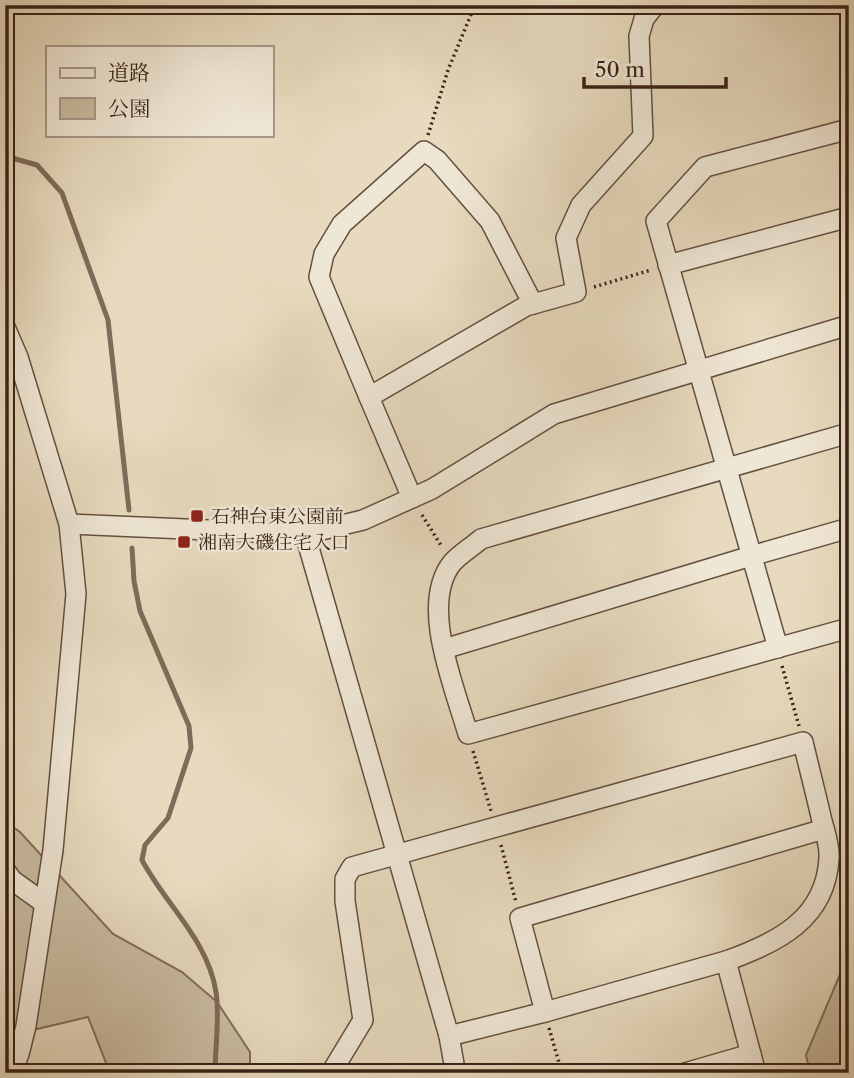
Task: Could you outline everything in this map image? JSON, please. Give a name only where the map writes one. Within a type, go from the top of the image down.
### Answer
[{"type":"street","points":[[369,397],[514,312],[576,292],[566,238],[581,205],[643,136],[639,36],[644,19],[655,5]]},
{"type":"street","points":[[778,648],[656,222],[705,167],[849,129]]},
{"type":"street","points":[[412,498],[319,277],[324,254],[342,224],[424,150],[437,160],[490,221],[533,304]]},
{"type":"street","points":[[668,265],[849,217]]},
{"type":"street","points":[[69,524],[304,534],[363,520],[432,488],[554,414],[849,325]]},
{"type":"street","points":[[5,327],[18,357],[69,524],[76,594],[53,850],[26,1026],[12,1073]]},
{"type":"street","points":[[849,433],[481,539],[452,564],[439,594],[438,623],[468,734],[849,628]]},
{"type":"street","points":[[444,649],[751,555],[849,528]]},
{"type":"street","points":[[304,534],[449,1036],[452,1073]]},
{"type":"street","points":[[331,1073],[363,1020],[345,901],[345,879],[352,867],[803,742],[830,856],[825,880],[815,906],[789,930],[765,947],[726,961],[449,1036]]},
{"type":"street","points":[[545,1012],[520,918],[824,829]]},
{"type":"street","points":[[5,870],[12,880],[44,903]]},
{"type":"street","points":[[685,1073],[754,1063],[726,961]]},
{"type":"path","points":[[424,150],[448,69],[475,5]]},
{"type":"path","points":[[576,292],[668,265]]},
{"type":"path","points":[[412,498],[452,564]]},
{"type":"path","points":[[778,648],[803,742]]},
{"type":"path","points":[[545,1012],[562,1073]]},
{"type":"green space","points":[[5,821],[20,832],[113,934],[182,972],[217,1002],[250,1052],[250,1073],[110,1073],[88,1017],[33,1030],[5,1054]]},
{"type":"green space","points":[[849,953],[849,1073],[810,1073],[806,1055]]},
{"type":"waterway","points":[[5,156],[37,165],[62,193],[108,320],[129,510]]},
{"type":"waterway","points":[[132,548],[134,581],[140,611],[189,726],[191,748],[168,818],[145,845],[142,860],[195,939],[211,973],[218,1012],[215,1073]]},
{"type":"place","name":"石神台東公園前","points":[[197,516]]},
{"type":"place","name":"湘南大磯住宅入口","points":[[184,542]]}]
